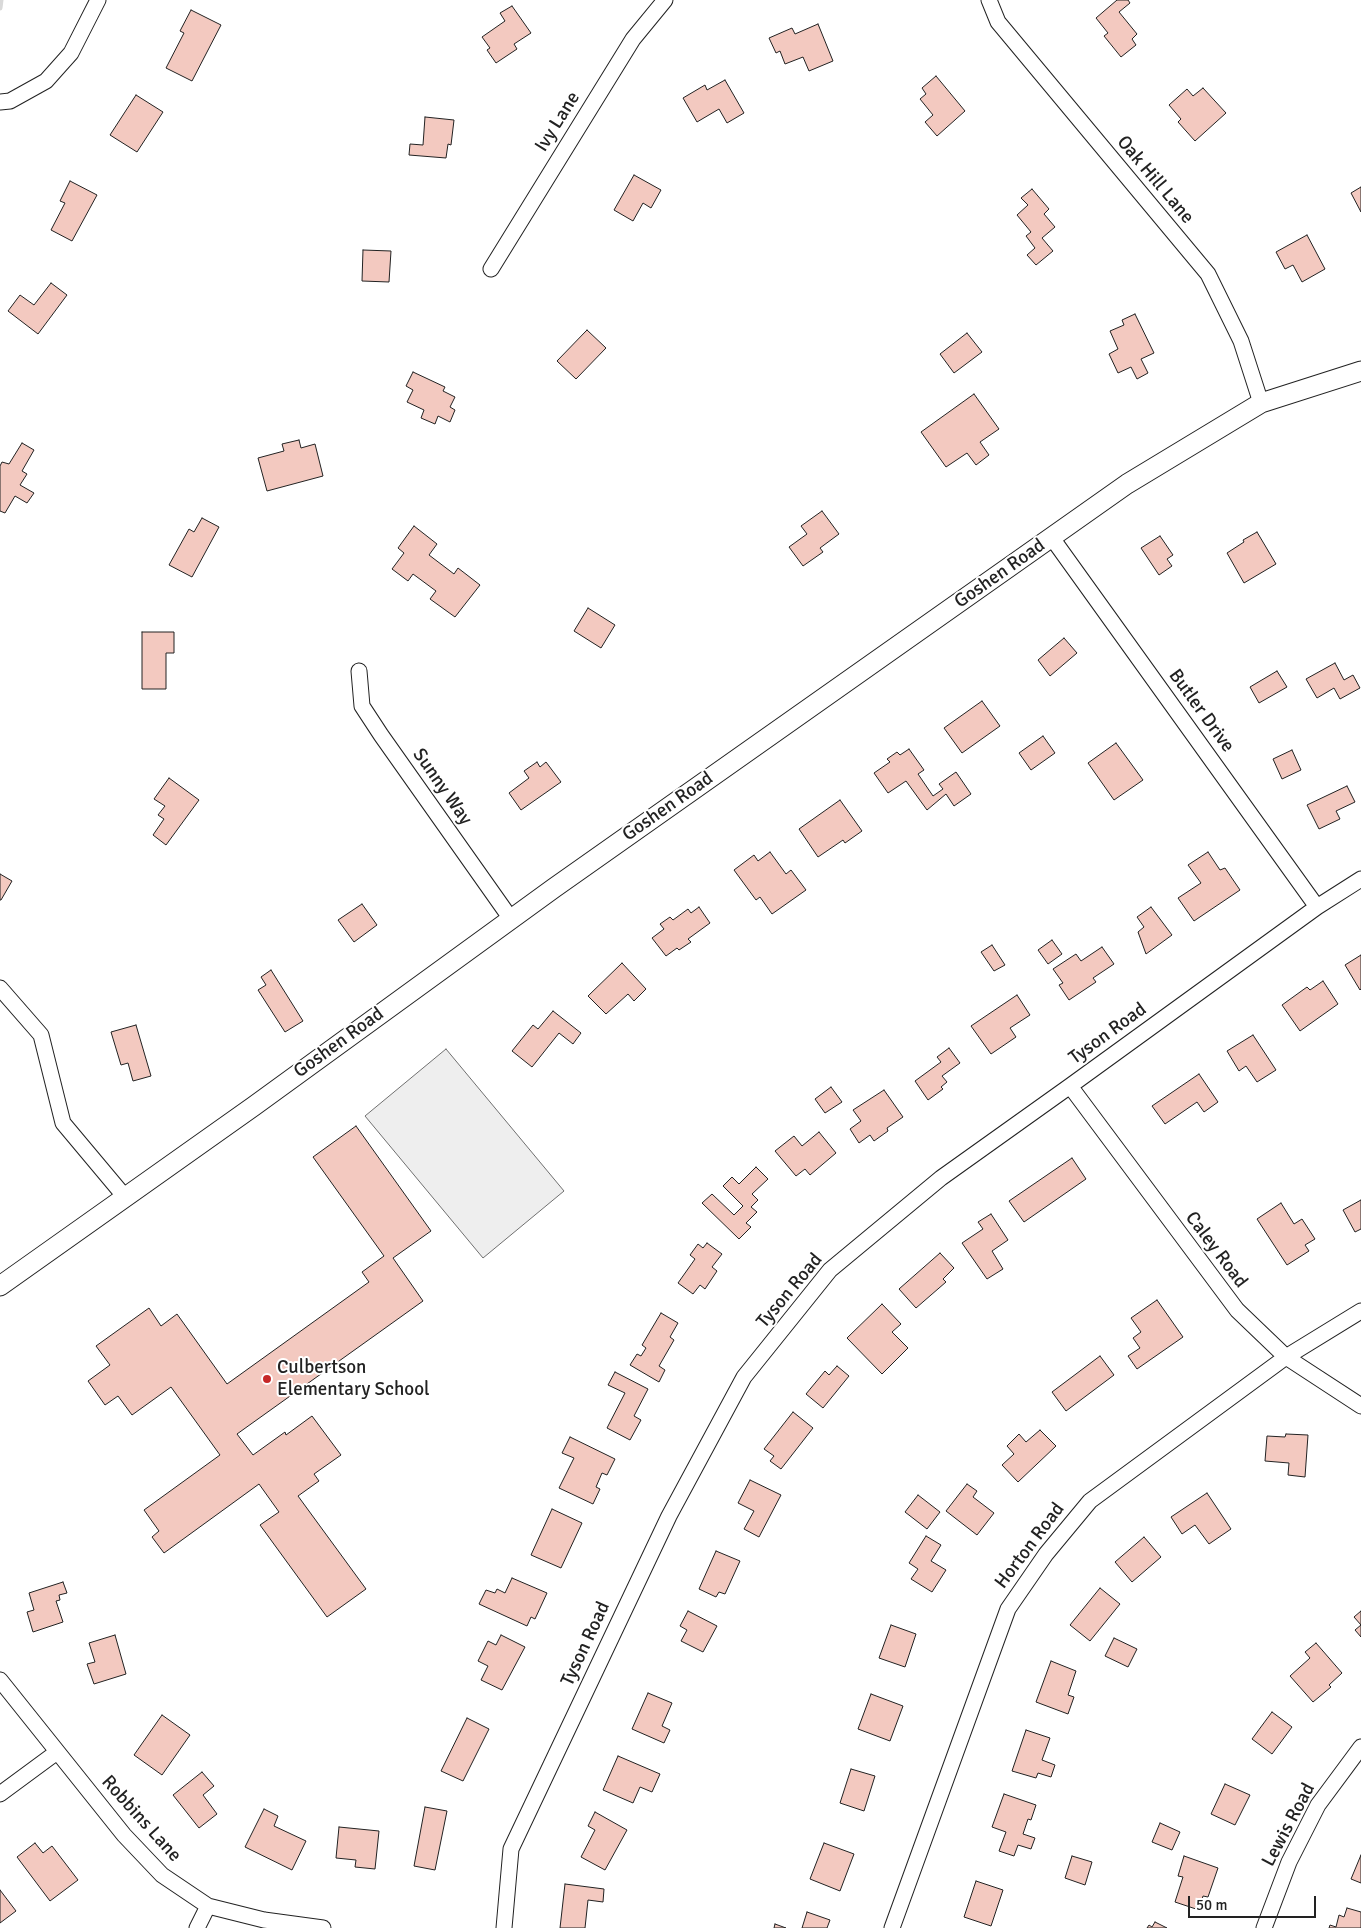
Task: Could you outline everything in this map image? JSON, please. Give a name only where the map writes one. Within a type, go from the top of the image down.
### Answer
[{"type":"street","points":[[0,102],[10,101],[46,81],[71,53],[98,0]]},
{"type":"street","name":"Ivy Lane","points":[[491,269],[633,39],[665,0]]},
{"type":"street","name":"Oak Hill Lane","points":[[990,0],[998,22],[1208,274],[1241,341],[1261,403]]},
{"type":"street","name":"Goshen Road","points":[[0,1286],[254,1106],[510,919],[1127,484],[1261,403],[1361,371]]},
{"type":"street","name":"Butler Drive","points":[[1052,538],[1317,907]]},
{"type":"street","name":"Sunny Way","points":[[360,670],[362,706],[510,919]]},
{"type":"street","name":"Tyson Road","points":[[504,1928],[511,1849],[669,1516],[744,1378],[830,1270],[940,1178],[1317,907],[1361,879]]},
{"type":"street","points":[[0,988],[41,1034],[63,1123],[125,1197]]},
{"type":"street","name":"Caley Road","points":[[1070,1086],[1237,1310],[1286,1357],[1361,1406]]},
{"type":"street","name":"Horton Road","points":[[892,1928],[1008,1609],[1046,1554],[1090,1501],[1286,1357],[1361,1311]]},
{"type":"street","name":"Robbins Lane","points":[[0,1680],[124,1835],[162,1875],[208,1906],[264,1920],[323,1928]]},
{"type":"street","name":"Lewis Road","points":[[1264,1928],[1289,1862],[1318,1804],[1361,1747]]},
{"type":"street","points":[[0,1794],[57,1752]]},
{"type":"street","points":[[197,1928],[208,1906]]},
{"type":"shaded area","points":[[446,1049],[564,1191],[483,1258],[365,1116]]},
{"type":"building","points":[[1117,0],[1128,0],[1130,3],[1119,12],[1137,34],[1132,39],[1136,45],[1121,57],[1104,36],[1108,33],[1096,18]]},
{"type":"building","points":[[512,6],[531,33],[514,44],[517,49],[496,63],[487,50],[490,48],[482,37],[505,21],[500,13]]},
{"type":"building","points":[[191,10],[221,25],[192,81],[166,68],[184,33],[180,31]]},
{"type":"building","points":[[818,24],[833,61],[809,71],[803,57],[785,64],[780,51],[776,53],[769,38],[792,28],[795,34]]},
{"type":"building","points":[[936,76],[965,111],[937,136],[925,122],[933,115],[920,99],[926,94],[922,88]]},
{"type":"building","points":[[725,80],[744,113],[727,123],[719,109],[697,122],[683,98],[705,85],[707,90]]},
{"type":"building","points":[[1203,88],[1226,113],[1195,141],[1178,122],[1181,119],[1169,105],[1187,89],[1193,96]]},
{"type":"building","points":[[136,95],[163,112],[137,152],[110,135]]},
{"type":"building","points":[[425,117],[454,120],[451,145],[448,144],[446,158],[409,155],[410,144],[423,145]]},
{"type":"building","points":[[634,175],[661,190],[651,208],[643,203],[633,221],[614,210]]},
{"type":"building","points":[[70,181],[97,195],[72,241],[51,230],[65,203],[60,201]]},
{"type":"building","points":[[1361,187],[1361,212],[1351,193]]},
{"type":"building","points":[[1032,189],[1049,209],[1044,214],[1055,227],[1042,238],[1053,251],[1036,265],[1027,255],[1035,248],[1026,236],[1031,232],[1017,215],[1028,205],[1021,198]]},
{"type":"building","points":[[1307,235],[1325,269],[1302,282],[1293,265],[1285,269],[1276,252]]},
{"type":"building","points":[[363,250],[391,251],[389,282],[362,281]]},
{"type":"building","points":[[51,283],[67,295],[38,334],[8,311],[20,295],[34,305]]},
{"type":"building","points":[[1135,314],[1154,353],[1141,359],[1148,373],[1137,379],[1131,367],[1118,373],[1109,354],[1118,349],[1110,331],[1124,325],[1122,320]]},
{"type":"building","points":[[587,330],[606,348],[576,379],[557,361]]},
{"type":"building","points":[[967,333],[982,352],[954,373],[940,354]]},
{"type":"building","points":[[413,372],[445,387],[443,391],[455,397],[450,407],[455,410],[450,422],[438,416],[435,424],[421,418],[424,410],[407,402],[413,390],[406,386]]},
{"type":"building","points":[[974,394],[999,429],[980,442],[989,455],[976,465],[967,453],[946,467],[921,432]]},
{"type":"building","points":[[299,440],[301,448],[315,444],[323,476],[267,491],[258,458],[284,451],[282,444]]},
{"type":"building","points":[[22,443],[34,450],[22,471],[27,474],[20,485],[34,493],[27,503],[15,496],[5,513],[0,511],[0,466],[2,462],[9,464]]},
{"type":"building","points":[[822,511],[839,534],[820,548],[823,552],[803,566],[789,547],[807,534],[801,526]]},
{"type":"building","points":[[202,518],[219,527],[192,577],[169,565],[189,529],[194,532]]},
{"type":"building","points":[[414,526],[437,544],[429,555],[454,574],[458,568],[480,585],[455,617],[430,599],[436,591],[413,574],[408,581],[392,569],[404,553],[398,548]]},
{"type":"building","points":[[1257,532],[1276,564],[1244,583],[1227,553]]},
{"type":"building","points":[[1160,536],[1173,555],[1167,559],[1172,566],[1159,575],[1141,548]]},
{"type":"building","points":[[588,608],[615,625],[601,648],[574,631]]},
{"type":"building","points":[[142,632],[174,632],[174,653],[166,653],[166,689],[142,689]]},
{"type":"building","points":[[1064,638],[1077,653],[1050,676],[1038,660]]},
{"type":"building","points":[[1335,663],[1344,680],[1353,675],[1360,688],[1340,699],[1334,688],[1317,698],[1306,679]]},
{"type":"building","points":[[1277,671],[1287,687],[1259,703],[1250,687]]},
{"type":"building","points":[[982,701],[1000,726],[962,753],[944,728]]},
{"type":"building","points":[[1043,736],[1055,753],[1031,770],[1019,753]]},
{"type":"building","points":[[1116,743],[1143,780],[1114,800],[1088,763]]},
{"type":"building","points":[[909,749],[924,770],[918,774],[933,796],[943,789],[939,784],[956,772],[971,794],[954,806],[946,794],[927,810],[906,781],[888,793],[874,773],[890,762],[887,759],[897,752],[900,755]]},
{"type":"building","points":[[1292,750],[1301,770],[1282,779],[1273,759]]},
{"type":"building","points":[[537,762],[540,767],[546,762],[561,782],[521,810],[509,793],[529,778],[524,771]]},
{"type":"building","points":[[169,778],[199,800],[166,845],[153,835],[164,819],[158,815],[165,806],[154,799]]},
{"type":"building","points":[[1347,786],[1355,802],[1336,811],[1340,819],[1319,829],[1307,805]]},
{"type":"building","points":[[840,800],[862,831],[845,843],[843,840],[818,857],[799,829]]},
{"type":"building","points":[[770,852],[786,874],[791,870],[806,890],[772,914],[760,897],[756,900],[734,870],[754,855],[758,861]]},
{"type":"building","points":[[1208,852],[1220,870],[1225,868],[1240,890],[1194,921],[1178,898],[1201,883],[1188,865]]},
{"type":"building","points":[[0,874],[12,881],[1,900],[0,900]]},
{"type":"building","points":[[362,904],[377,925],[354,942],[338,920]]},
{"type":"building","points":[[699,907],[710,923],[688,939],[691,942],[679,950],[677,948],[666,956],[652,938],[664,929],[660,924],[670,917],[673,920],[688,909],[691,913]]},
{"type":"building","points":[[1151,907],[1172,935],[1146,954],[1138,932],[1144,927],[1137,917]]},
{"type":"building","points":[[1052,940],[1062,954],[1048,964],[1038,950]]},
{"type":"building","points":[[992,945],[1005,965],[994,971],[981,952]]},
{"type":"building","points":[[1102,947],[1114,964],[1093,978],[1096,982],[1069,1000],[1059,985],[1063,983],[1053,969],[1076,954],[1081,961]]},
{"type":"building","points":[[1361,955],[1361,989],[1360,990],[1345,965]]},
{"type":"building","points":[[622,963],[646,989],[634,1001],[628,994],[606,1014],[588,996]]},
{"type":"building","points":[[271,970],[303,1021],[285,1032],[258,990],[266,985],[261,977]]},
{"type":"building","points":[[1323,981],[1338,1004],[1300,1031],[1282,1005],[1307,987],[1310,990]]},
{"type":"building","points":[[1017,995],[1030,1015],[1010,1028],[1016,1037],[991,1054],[971,1026]]},
{"type":"building","points":[[553,1011],[581,1033],[573,1044],[559,1033],[532,1067],[512,1051],[533,1025],[538,1029]]},
{"type":"building","points":[[136,1025],[151,1076],[133,1081],[128,1063],[121,1065],[111,1032]]},
{"type":"building","points":[[1253,1035],[1276,1070],[1257,1082],[1246,1066],[1239,1071],[1227,1051]]},
{"type":"building","points":[[949,1048],[960,1063],[942,1076],[947,1082],[941,1087],[943,1089],[928,1100],[915,1081],[941,1062],[937,1057]]},
{"type":"building","points":[[1199,1074],[1218,1102],[1204,1112],[1197,1102],[1165,1124],[1152,1106]]},
{"type":"building","points":[[831,1087],[842,1102],[825,1113],[815,1099]]},
{"type":"building","points":[[884,1090],[903,1117],[887,1128],[888,1131],[874,1141],[870,1135],[859,1143],[850,1129],[861,1121],[853,1110]]},
{"type":"building","points":[[356,1126],[431,1231],[393,1258],[423,1301],[237,1434],[253,1455],[285,1432],[286,1435],[312,1416],[341,1455],[314,1474],[319,1481],[298,1496],[366,1589],[327,1617],[260,1525],[279,1512],[259,1484],[164,1553],[152,1537],[159,1531],[144,1510],[220,1455],[171,1387],[132,1415],[118,1396],[105,1405],[88,1381],[110,1365],[96,1346],[149,1308],[161,1326],[177,1314],[227,1384],[369,1282],[362,1272],[384,1256],[313,1157]]},
{"type":"building","points":[[819,1132],[836,1153],[810,1175],[805,1169],[796,1176],[775,1151],[794,1136],[802,1146]]},
{"type":"building","points":[[1072,1158],[1086,1179],[1024,1222],[1009,1201]]},
{"type":"building","points":[[756,1167],[768,1179],[752,1194],[758,1200],[751,1207],[757,1212],[746,1223],[751,1227],[739,1239],[702,1203],[712,1194],[734,1215],[743,1206],[723,1186],[732,1177],[739,1184]]},
{"type":"building","points":[[1361,1200],[1361,1229],[1355,1232],[1343,1210]]},
{"type":"building","points":[[1281,1203],[1294,1224],[1302,1219],[1315,1239],[1305,1245],[1309,1251],[1287,1265],[1257,1219]]},
{"type":"building","points":[[991,1214],[1008,1240],[992,1251],[1003,1269],[987,1279],[962,1243],[983,1229],[978,1222]]},
{"type":"building","points":[[707,1243],[722,1254],[712,1267],[717,1271],[705,1289],[700,1285],[693,1294],[678,1283],[695,1259],[690,1255],[698,1244],[703,1248]]},
{"type":"building","points":[[940,1253],[954,1268],[943,1279],[946,1282],[916,1308],[899,1289]]},
{"type":"building","points":[[1157,1300],[1183,1337],[1137,1369],[1128,1356],[1140,1348],[1133,1338],[1141,1332],[1131,1318]]},
{"type":"building","points":[[882,1304],[901,1324],[892,1332],[908,1348],[882,1374],[847,1338]]},
{"type":"building","points":[[661,1313],[678,1323],[670,1337],[674,1340],[659,1366],[665,1370],[659,1382],[630,1365],[637,1354],[641,1356],[646,1348],[642,1345]]},
{"type":"building","points":[[1100,1356],[1114,1375],[1066,1411],[1052,1392]]},
{"type":"building","points":[[837,1366],[849,1376],[823,1408],[806,1394],[825,1371],[829,1375]]},
{"type":"building","points":[[615,1372],[648,1389],[634,1416],[641,1420],[630,1440],[607,1428],[625,1393],[608,1385]]},
{"type":"building","points":[[793,1412],[813,1428],[781,1469],[770,1461],[774,1456],[764,1449]]},
{"type":"building","points":[[1040,1430],[1056,1446],[1018,1482],[1002,1465],[1014,1454],[1007,1446],[1019,1434],[1026,1442]]},
{"type":"building","points":[[1286,1434],[1308,1435],[1305,1477],[1288,1475],[1289,1463],[1265,1461],[1267,1436],[1285,1437]]},
{"type":"building","points":[[570,1437],[615,1459],[607,1475],[602,1473],[596,1487],[600,1489],[593,1504],[559,1488],[574,1458],[562,1453]]},
{"type":"building","points":[[750,1480],[781,1495],[759,1537],[744,1529],[754,1511],[738,1503]]},
{"type":"building","points":[[967,1484],[977,1491],[973,1497],[994,1513],[977,1535],[946,1511]]},
{"type":"building","points":[[1207,1493],[1231,1529],[1209,1544],[1195,1525],[1182,1534],[1171,1517]]},
{"type":"building","points":[[918,1495],[940,1512],[927,1529],[905,1512]]},
{"type":"building","points":[[552,1509],[582,1523],[561,1568],[531,1555]]},
{"type":"building","points":[[926,1536],[941,1545],[931,1561],[946,1570],[932,1592],[911,1579],[918,1569],[909,1563]]},
{"type":"building","points":[[1144,1537],[1161,1557],[1132,1582],[1115,1562]]},
{"type":"building","points":[[716,1551],[740,1561],[725,1594],[719,1592],[716,1597],[699,1589]]},
{"type":"building","points":[[512,1578],[547,1593],[535,1619],[531,1617],[527,1626],[479,1604],[486,1590],[495,1593],[497,1589],[505,1593]]},
{"type":"building","points":[[63,1582],[67,1593],[59,1595],[60,1600],[56,1601],[63,1622],[33,1632],[27,1612],[34,1610],[29,1593]]},
{"type":"building","points":[[1100,1588],[1120,1604],[1090,1641],[1070,1625]]},
{"type":"building","points":[[688,1611],[717,1626],[703,1652],[681,1641],[687,1630],[680,1626]]},
{"type":"building","points":[[1361,1611],[1361,1625],[1354,1617]]},
{"type":"building","points":[[891,1625],[916,1634],[905,1667],[879,1658]]},
{"type":"building","points":[[1361,1625],[1361,1637],[1355,1630]]},
{"type":"building","points":[[115,1635],[126,1674],[94,1684],[87,1664],[95,1662],[89,1643]]},
{"type":"building","points":[[501,1635],[525,1647],[502,1690],[481,1680],[488,1666],[478,1661],[488,1641],[496,1645]]},
{"type":"building","points":[[1114,1638],[1137,1649],[1128,1667],[1105,1656]]},
{"type":"building","points":[[1316,1643],[1342,1673],[1329,1685],[1331,1687],[1313,1702],[1290,1676],[1310,1658],[1305,1652]]},
{"type":"building","points":[[1051,1661],[1076,1671],[1068,1695],[1074,1697],[1068,1714],[1036,1702]]},
{"type":"building","points":[[648,1693],[672,1703],[662,1726],[670,1730],[664,1743],[632,1729]]},
{"type":"building","points":[[871,1694],[903,1706],[890,1741],[858,1729]]},
{"type":"building","points":[[1272,1712],[1292,1727],[1272,1754],[1252,1739]]},
{"type":"building","points":[[162,1715],[190,1735],[162,1775],[134,1755]]},
{"type":"building","points":[[467,1718],[489,1729],[463,1781],[441,1771]]},
{"type":"building","points":[[1026,1730],[1050,1738],[1042,1760],[1055,1765],[1051,1777],[1038,1773],[1036,1778],[1012,1771]]},
{"type":"building","points":[[618,1756],[660,1774],[652,1792],[640,1787],[633,1803],[603,1790]]},
{"type":"building","points":[[851,1769],[875,1776],[864,1811],[840,1803]]},
{"type":"building","points":[[202,1772],[214,1786],[203,1795],[217,1814],[199,1828],[173,1795]]},
{"type":"building","points":[[1225,1784],[1250,1795],[1235,1825],[1211,1814]]},
{"type":"building","points":[[1004,1794],[1036,1805],[1031,1820],[1028,1819],[1023,1834],[1035,1838],[1031,1849],[1018,1845],[1014,1856],[999,1851],[1006,1832],[992,1827]]},
{"type":"building","points":[[425,1807],[447,1811],[435,1870],[414,1866]]},
{"type":"building","points":[[264,1809],[278,1816],[274,1826],[306,1841],[292,1870],[245,1847]]},
{"type":"building","points":[[595,1812],[627,1830],[605,1870],[581,1857],[595,1830],[588,1826]]},
{"type":"building","points":[[1160,1823],[1180,1832],[1172,1850],[1152,1842]]},
{"type":"building","points":[[339,1827],[379,1831],[375,1869],[355,1867],[356,1860],[336,1858]]},
{"type":"building","points":[[35,1843],[43,1853],[52,1846],[78,1880],[50,1901],[17,1857]]},
{"type":"building","points":[[824,1843],[854,1854],[840,1891],[810,1879]]},
{"type":"building","points":[[1361,1855],[1361,1883],[1351,1879]]},
{"type":"building","points":[[1072,1856],[1092,1862],[1085,1885],[1065,1878]]},
{"type":"building","points":[[1184,1856],[1218,1868],[1208,1897],[1203,1896],[1199,1910],[1175,1902],[1183,1877],[1178,1876]]},
{"type":"building","points":[[976,1881],[1003,1890],[991,1926],[964,1917]]},
{"type":"building","points":[[565,1884],[604,1889],[603,1902],[588,1900],[585,1928],[560,1928]]},
{"type":"building","points":[[0,1890],[16,1911],[0,1923]]},
{"type":"building","points":[[1347,1908],[1361,1912],[1361,1928],[1329,1928],[1330,1925],[1336,1927],[1339,1915],[1344,1917]]},
{"type":"building","points":[[807,1912],[830,1920],[827,1928],[802,1928]]},
{"type":"building","points":[[1155,1922],[1167,1928],[1147,1928],[1149,1925],[1152,1927]]},
{"type":"building","points":[[775,1924],[786,1928],[774,1928]]},
{"type":"waterway","points":[[0,8],[1,0]]},
{"type":"place","name":"Culbertson Elementary School","points":[[267,1379]]}]
